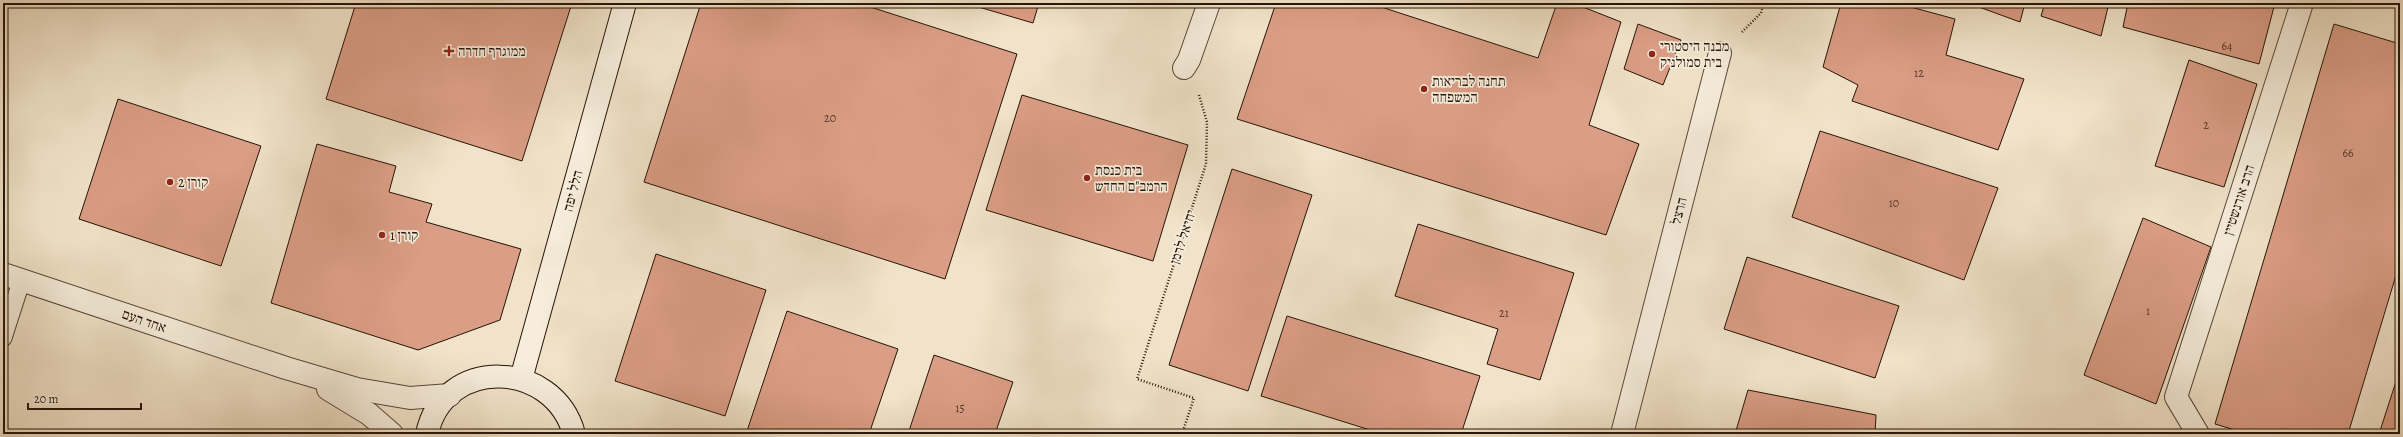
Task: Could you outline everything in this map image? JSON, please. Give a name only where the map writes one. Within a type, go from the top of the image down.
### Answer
[{"type":"street","name":"הלל יפה","points":[[520,379],[625,3]]},
{"type":"street","points":[[1184,68],[1189,60],[1209,3]]},
{"type":"street","name":"הרב אורנשטיין","points":[[2198,434],[2176,397],[2302,3]]},
{"type":"street","name":"הרצל","points":[[1622,434],[1720,53]]},
{"type":"street","name":"אחד העם","points":[[12,277],[286,368],[379,394],[410,398],[450,395]]},
{"type":"street","name":"אחד העם","points":[[286,368],[333,391],[369,414],[392,434]]},
{"type":"street","points":[[427,434],[437,410],[450,395],[478,379],[494,376],[520,379],[541,388],[554,397],[578,430]]},
{"type":"lane","points":[[3,338],[12,277]]},
{"type":"path","points":[[1720,53],[1761,13],[1764,3]]},
{"type":"path","name":"יחיאל לרמן","points":[[1182,434],[1194,398],[1137,379],[1206,164],[1208,122],[1195,85],[1184,68]]},
{"type":"building","name":"ממוגרף חדרה","points":[[356,3],[572,3],[522,161],[326,99]]},
{"type":"building","points":[[701,3],[858,3],[1017,54],[945,279],[644,182]]},
{"type":"building","points":[[965,3],[1039,3],[1033,23]]},
{"type":"building","name":"תחנה לבריאות המשפחה","points":[[1276,3],[1369,3],[1538,58],[1557,3],[1573,3],[1621,22],[1589,125],[1639,144],[1606,235],[1237,119]]},
{"type":"building","points":[[1841,3],[1896,3],[1955,19],[1946,55],[2024,79],[1998,150],[1852,101],[1858,85],[1823,67]]},
{"type":"building","points":[[1968,3],[2025,3],[2020,22]]},
{"type":"building","points":[[2045,3],[2109,3],[2101,36],[2041,16]]},
{"type":"building","points":[[2128,3],[2275,3],[2259,64],[2123,27]]},
{"type":"building","name":"מבנה היסטורי בית סמולניק","points":[[1638,24],[1681,40],[1663,85],[1624,69]]},
{"type":"building","points":[[2334,24],[2400,44],[2400,262],[2348,434],[2248,434],[2215,424]]},
{"type":"building","points":[[2189,60],[2257,84],[2224,187],[2155,166]]},
{"type":"building","name":"בית כנסת הרמב\"ם החדש","points":[[1022,95],[1188,145],[1153,261],[986,210]]},
{"type":"building","name":"קורן 2","points":[[118,99],[261,146],[221,266],[79,219]]},
{"type":"building","points":[[1820,131],[1998,188],[1964,280],[1792,217]]},
{"type":"building","name":"קורן 1","points":[[317,144],[396,166],[389,192],[432,204],[426,222],[521,249],[500,320],[418,350],[271,303]]},
{"type":"building","points":[[1232,169],[1312,195],[1248,391],[1169,365]]},
{"type":"building","points":[[2143,218],[2211,247],[2156,404],[2084,375]]},
{"type":"building","points":[[1418,224],[1574,273],[1540,380],[1487,364],[1498,329],[1395,296]]},
{"type":"building","points":[[656,254],[766,290],[725,416],[615,381]]},
{"type":"building","points":[[1747,257],[1899,306],[1875,378],[1724,329]]},
{"type":"building","points":[[787,311],[898,349],[869,434],[746,434]]},
{"type":"building","points":[[1287,316],[1480,376],[1461,434],[1383,434],[1261,396]]},
{"type":"building","points":[[934,355],[1013,382],[995,434],[908,434]]},
{"type":"building","points":[[2400,369],[2400,434],[2379,434]]},
{"type":"building","points":[[1748,390],[1876,415],[1875,434],[1735,434]]},
{"type":"building","points":[[1227,430],[1239,434],[1226,434]]},
{"type":"place","name":"ממוגרף חדרה","points":[[449,51]]},
{"type":"place","name":"מבנה היסטורי בית סמולניק","points":[[1652,54]]},
{"type":"place","name":"תחנה לבריאות המשפחה","points":[[1424,89]]},
{"type":"place","name":"בית כנסת הרמב\"ם החדש","points":[[1087,178]]},
{"type":"place","name":"קורן 2","points":[[170,182]]},
{"type":"place","name":"קורן 1","points":[[382,235]]}]
